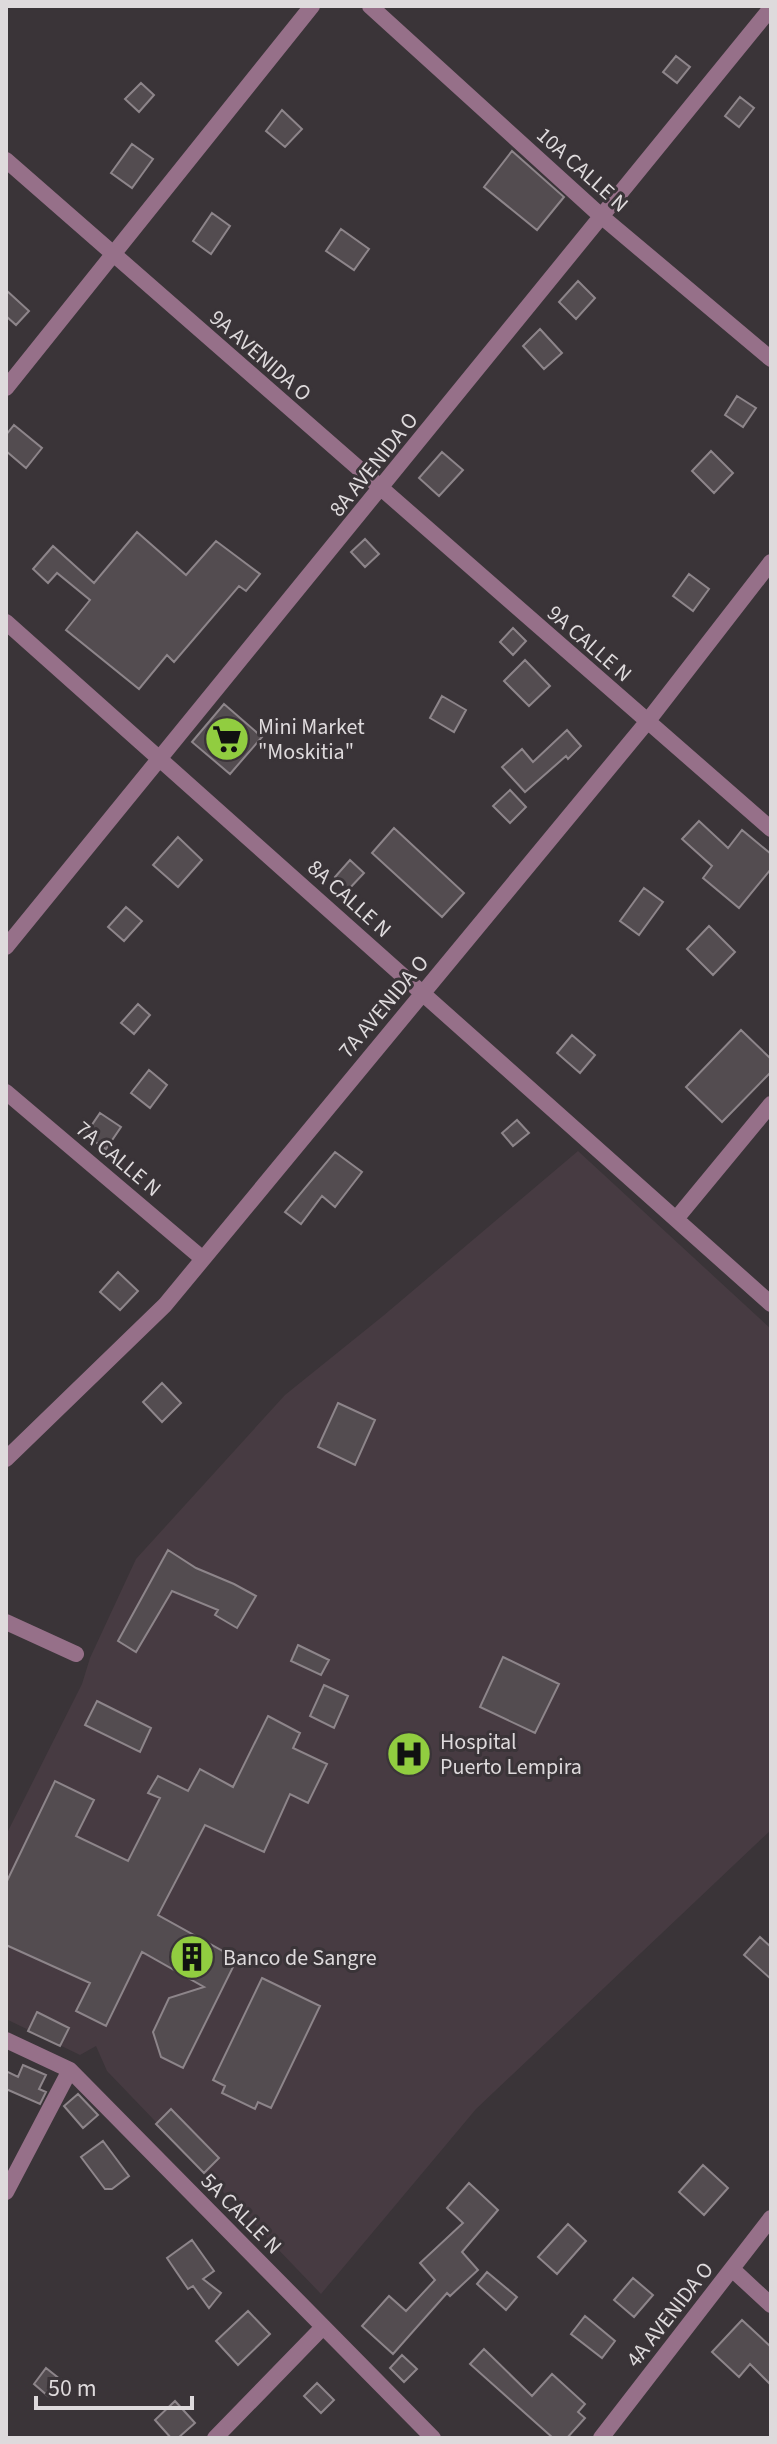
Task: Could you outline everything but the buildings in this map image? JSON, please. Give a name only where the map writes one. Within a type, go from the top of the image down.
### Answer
[{"type":"street","points":[[6,388],[312,6]]},
{"type":"street","name":"10A CALLE N","points":[[370,6],[601,216],[771,359]]},
{"type":"street","name":"8A AVENIDA O","points":[[6,947],[771,8]]},
{"type":"street","name":"9A AVENIDA O","points":[[6,160],[380,490]]},
{"type":"street","name":"9A CALLE N","points":[[380,490],[771,829]]},
{"type":"street","name":"7A AVENIDA O","points":[[6,1459],[165,1305],[647,722],[771,562]]},
{"type":"street","name":"8A CALLE N","points":[[6,622],[771,1304]]},
{"type":"street","name":"7A CALLE N","points":[[6,1092],[203,1259]]},
{"type":"street","points":[[676,1219],[771,1104]]},
{"type":"street","points":[[6,1622],[76,1654]]},
{"type":"street","name":"5A CALLE N","points":[[6,2040],[70,2070],[433,2438]]},
{"type":"street","points":[[6,2192],[70,2070]]},
{"type":"street","name":"4A AVENIDA O","points":[[601,2438],[771,2218]]},
{"type":"street","points":[[732,2269],[771,2305]]},
{"type":"street","points":[[215,2438],[323,2327]]},
{"type":"shaded area","name":"Hospital Puerto Lempira","points":[[578,1151],[771,1329],[771,1830],[476,2109],[321,2294],[107,2071],[96,2046],[80,2055],[6,2019],[6,1835],[82,1684],[90,1658],[136,1559],[285,1395]]},
{"type":"place","name":"Mini Market \"Moskitia\"","points":[[227,739]]},
{"type":"place","name":"Hospital Puerto Lempira","points":[[409,1754]]},
{"type":"place","name":"Banco de Sangre","points":[[192,1957]]}]
